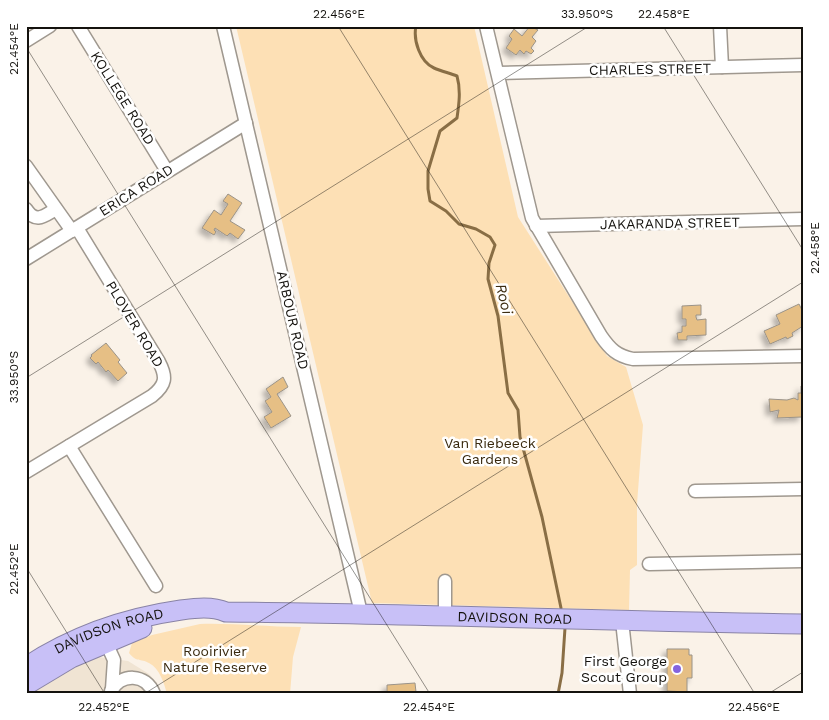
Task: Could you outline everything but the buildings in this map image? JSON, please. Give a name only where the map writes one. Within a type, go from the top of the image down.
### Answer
[{"type":"highway","name":"DAVIDSON ROAD","points":[[26,685],[103,636],[137,618],[165,612],[204,608],[226,612],[361,613],[622,621],[803,624]]},
{"type":"highway","name":"DAVIDSON ROAD","points":[[26,667],[65,645],[103,636]]},
{"type":"street","points":[[26,41],[50,26]]},
{"type":"street","name":"KOLLEGE ROAD","points":[[78,26],[167,171]]},
{"type":"street","name":"ARBOUR ROAD","points":[[224,26],[361,613]]},
{"type":"street","points":[[486,26],[529,209],[536,226],[601,336],[616,353],[633,359],[803,356]]},
{"type":"street","points":[[720,26],[722,67]]},
{"type":"street","name":"CHARLES STREET","points":[[498,73],[803,65]]},
{"type":"street","name":"ERICA ROAD","points":[[26,259],[246,123]]},
{"type":"street","points":[[27,168],[56,209],[75,229]]},
{"type":"street","points":[[26,209],[32,216],[38,218],[56,209]]},
{"type":"street","name":"JAKARANDA STREET","points":[[536,226],[803,219]]},
{"type":"street","name":"PLOVER ROAD","points":[[26,472],[152,396],[162,386],[165,375],[159,362],[75,229]]},
{"type":"street","points":[[69,446],[156,586]]},
{"type":"street","points":[[695,490],[803,490]]},
{"type":"street","points":[[649,564],[803,561]]},
{"type":"street","points":[[444,582],[445,615]]},
{"type":"street","points":[[622,621],[630,694]]},
{"type":"street","points":[[103,636],[114,660],[134,677]]},
{"type":"street","points":[[111,691],[114,660]]},
{"type":"street","points":[[111,691],[118,682],[134,677],[140,678],[149,684],[154,694]]},
{"type":"shaded area","points":[[99,657],[128,661],[149,674],[157,683],[159,694],[28,694],[86,658]]},
{"type":"green space","name":"Van Riebeeck Gardens","points":[[236,26],[474,26],[518,217],[607,356],[626,367],[643,425],[637,504],[637,565],[630,570],[629,610],[372,603]]},
{"type":"green space","name":"Rooirivier Nature Reserve","points":[[200,624],[301,627],[293,657],[290,694],[167,694],[163,681],[156,669],[149,663],[134,658],[129,653],[132,643],[152,635]]},
{"type":"waterway","name":"Rooi","points":[[416,26],[415,32],[421,56],[434,68],[457,76],[459,86],[457,118],[440,131],[428,171],[430,201],[446,211],[459,224],[476,229],[490,237],[495,245],[489,263],[488,279],[498,316],[508,393],[518,410],[520,437],[542,517],[561,608]]},
{"type":"waterway","name":"Rooi","points":[[558,694],[562,673],[565,628]]},
{"type":"place","name":"First George Scout Group","points":[[677,669]]}]
